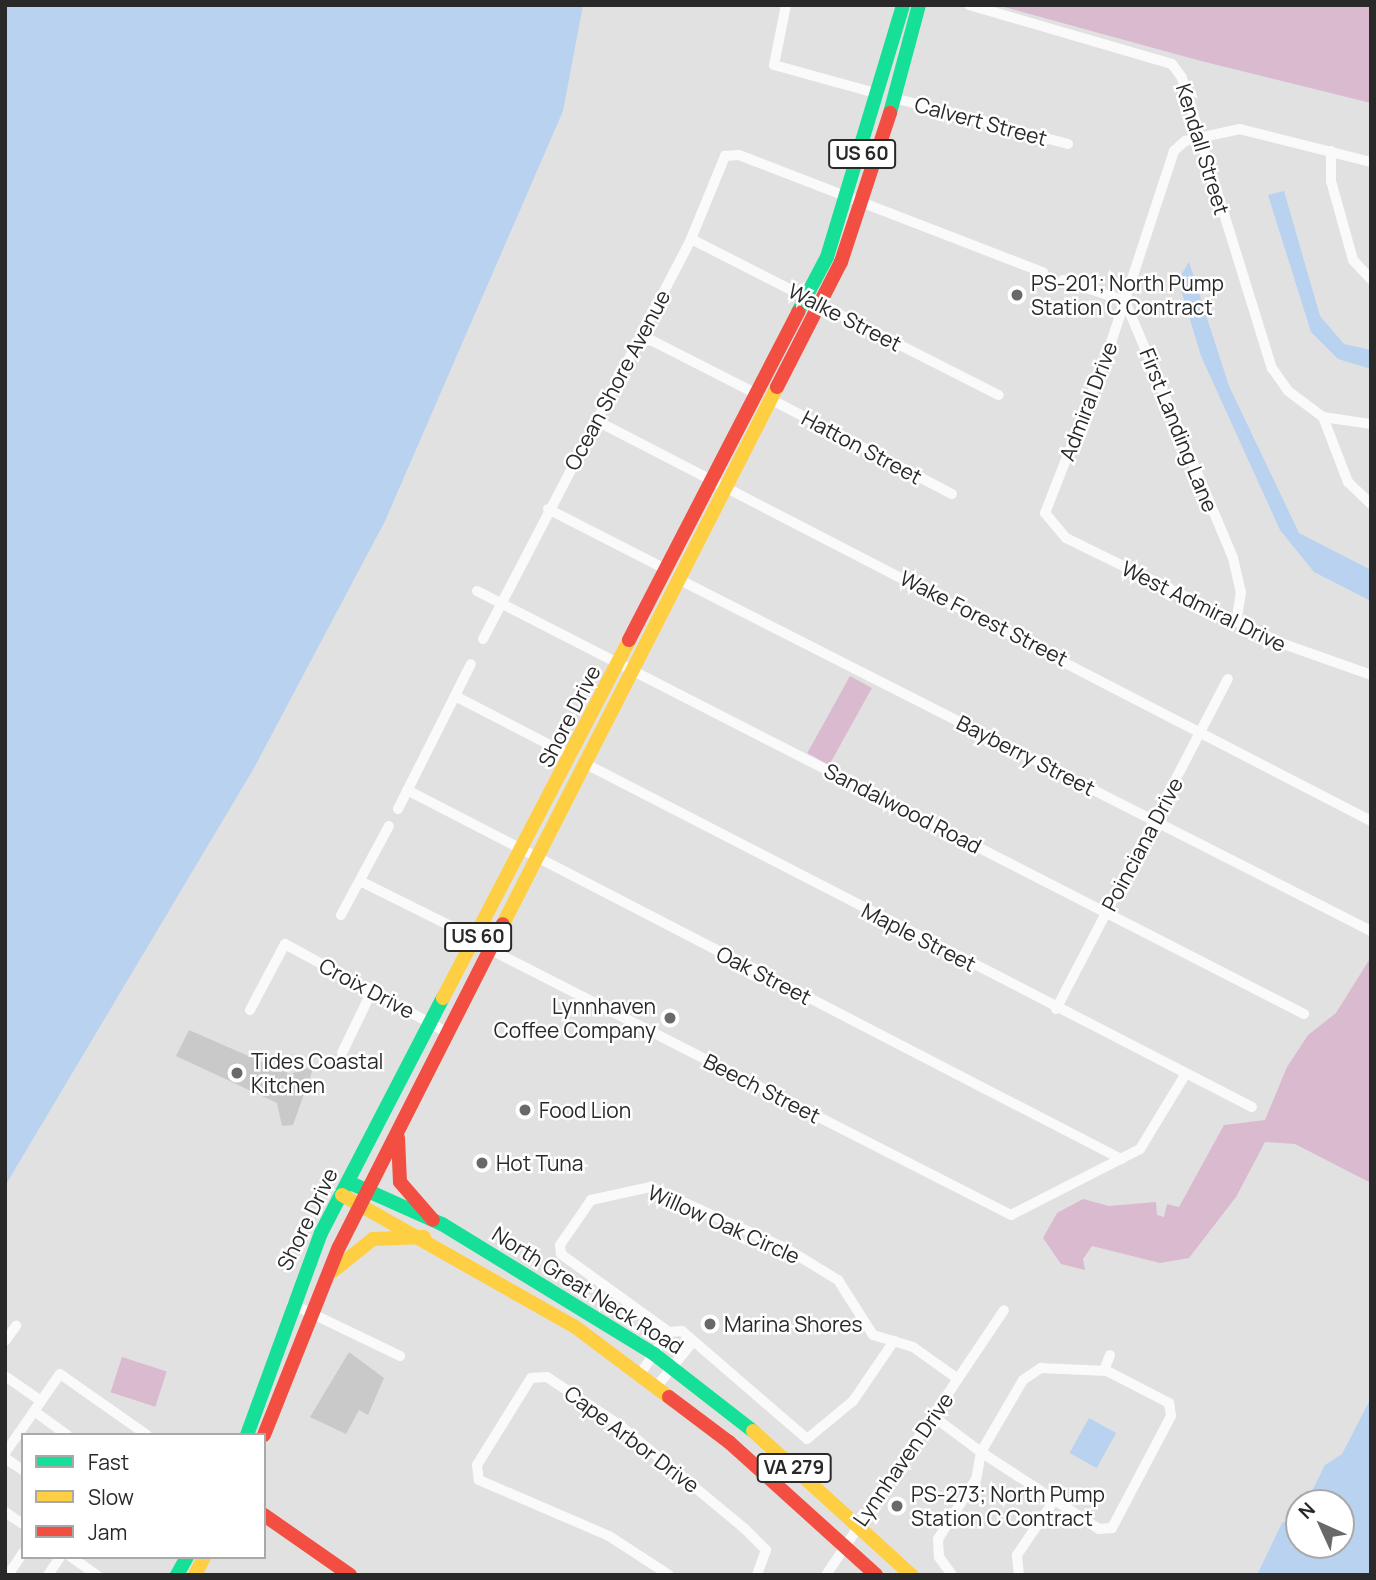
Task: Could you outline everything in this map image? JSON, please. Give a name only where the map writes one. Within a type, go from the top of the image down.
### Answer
[{"type":"main road","name":"Shore Drive","points":[[248,1433],[291,1304],[345,1189],[524,850],[807,298],[849,198],[903,5]]},
{"type":"main road","name":"Shore Drive","points":[[265,1433],[321,1288],[364,1197],[821,305],[864,204],[919,5]]},
{"type":"main road","points":[[403,1120],[397,1172],[406,1193],[433,1220]]},
{"type":"main road","name":"North Great Neck Road","points":[[345,1189],[433,1220],[654,1354],[857,1525],[911,1575]]},
{"type":"main road","name":"North Great Neck Road","points":[[364,1197],[424,1237],[544,1306],[657,1386],[876,1575]]},
{"type":"main road","points":[[321,1288],[363,1243],[387,1236],[424,1237]]},
{"type":"main road","points":[[266,1516],[350,1575]]},
{"type":"main road","points":[[177,1575],[186,1559]]},
{"type":"main road","points":[[195,1575],[203,1559]]},
{"type":"street","points":[[786,5],[774,65],[879,94]]},
{"type":"street","name":"Kendall Street","points":[[969,5],[1165,59],[1182,78],[1269,362],[1289,391],[1323,418]]},
{"type":"street","name":"Calvert Street","points":[[894,98],[1068,144]]},
{"type":"street","points":[[1200,137],[1240,129],[1371,162]]},
{"type":"street","name":"Admiral Drive","points":[[1046,520],[1045,507],[1125,301],[1170,158],[1179,146],[1200,137]]},
{"type":"street","points":[[1331,151],[1331,181],[1353,261],[1371,279]]},
{"type":"street","name":"Ocean Shore Avenue","points":[[483,639],[548,509],[691,239],[726,156],[739,155],[849,198]]},
{"type":"street","points":[[849,198],[1043,272]]},
{"type":"street","name":"Walke Street","points":[[691,239],[999,396]]},
{"type":"street","points":[[1063,280],[1125,301]]},
{"type":"street","name":"First Landing Lane","points":[[1125,301],[1233,558],[1241,592],[1236,622]]},
{"type":"street","points":[[641,335],[758,394]]},
{"type":"street","name":"Hatton Street","points":[[772,400],[952,494]]},
{"type":"street","points":[[1371,424],[1323,418],[1348,482],[1371,504]]},
{"type":"street","name":"Wake Forest Street","points":[[595,420],[1371,821]]},
{"type":"street","points":[[548,509],[667,571]]},
{"type":"street","name":"West Admiral Drive","points":[[1046,520],[1066,538],[1236,622],[1314,658],[1371,675]]},
{"type":"street","name":"Bayberry Street","points":[[680,580],[1371,931]]},
{"type":"street","points":[[477,591],[502,603]]},
{"type":"street","name":"Sandalwood Road","points":[[502,603],[1304,1014]]},
{"type":"street","points":[[398,809],[471,664]]},
{"type":"street","name":"Poinciana Drive","points":[[1056,1009],[1228,679]]},
{"type":"street","points":[[455,696],[572,756]]},
{"type":"street","name":"Maple Street","points":[[586,764],[1185,1076],[1252,1107]]},
{"type":"street","name":"Oak Street","points":[[407,790],[1121,1159]]},
{"type":"street","points":[[341,915],[362,882],[389,826]]},
{"type":"street","points":[[362,882],[477,939]]},
{"type":"street","name":"Croix Drive","points":[[250,1010],[285,944],[448,1033]]},
{"type":"street","name":"Beech Street","points":[[491,950],[996,1208],[1017,1215],[1121,1159]]},
{"type":"street","points":[[342,1053],[372,991]]},
{"type":"street","points":[[1121,1159],[1154,1134],[1185,1076]]},
{"type":"street","name":"Willow Oak Circle","points":[[894,1341],[853,1401],[807,1439],[691,1344],[682,1331],[670,1332],[561,1254],[560,1245],[591,1200],[650,1187],[762,1237],[830,1273],[868,1330],[894,1341],[958,1379]]},
{"type":"street","points":[[291,1304],[400,1356]]},
{"type":"street","name":"Lynnhaven Drive","points":[[826,1575],[843,1545],[934,1418],[1004,1310]]},
{"type":"street","points":[[5,1341],[16,1326]]},
{"type":"street","points":[[640,1374],[670,1332]]},
{"type":"street","points":[[657,1386],[691,1344]]},
{"type":"street","points":[[1104,1370],[1110,1355]]},
{"type":"street","points":[[934,1418],[981,1452],[1099,1529],[1112,1528],[1171,1416],[1166,1399],[1104,1370],[1049,1367],[1028,1374],[981,1452],[976,1479],[938,1539],[939,1557],[952,1575]]},
{"type":"street","points":[[21,1468],[5,1456],[60,1374],[144,1433]]},
{"type":"street","points":[[5,1376],[41,1401]]},
{"type":"street","name":"Cape Arbor Drive","points":[[668,1575],[609,1536],[479,1480],[477,1465],[531,1378],[547,1377],[621,1426],[745,1529],[766,1550],[757,1575]]},
{"type":"street","points":[[34,1411],[64,1433]]},
{"type":"street","points":[[1019,1575],[1017,1555],[1055,1499]]},
{"type":"street","points":[[8,1575],[21,1556]]},
{"type":"street","points":[[48,1575],[59,1559]]},
{"type":"street","points":[[74,1559],[97,1575]]},
{"type":"shaded area","points":[[997,5],[1371,5],[1371,103],[1201,61]]},
{"type":"shaded area","points":[[850,676],[872,688],[829,765],[807,753]]},
{"type":"shaded area","points":[[1371,957],[1371,1183],[1295,1144],[1265,1142],[1236,1197],[1189,1258],[1160,1263],[1092,1246],[1083,1259],[1085,1270],[1061,1264],[1043,1238],[1057,1213],[1083,1199],[1109,1206],[1156,1202],[1157,1215],[1164,1217],[1167,1204],[1179,1207],[1224,1125],[1265,1120],[1287,1067],[1308,1035],[1336,1013]]},
{"type":"shaded area","points":[[122,1357],[167,1372],[155,1407],[111,1392]]},
{"type":"water","points":[[5,5],[583,5],[563,111],[385,521],[254,768],[5,1186]]},
{"type":"water","points":[[1284,191],[1320,316],[1344,344],[1371,350],[1371,369],[1338,359],[1311,332],[1268,195]]},
{"type":"water","points":[[1189,262],[1229,386],[1299,533],[1371,570],[1371,601],[1314,572],[1280,530],[1201,356],[1178,280]]},
{"type":"water","points":[[1371,1398],[1371,1575],[1257,1575],[1285,1522],[1285,1559],[1355,1559],[1355,1489],[1313,1489],[1325,1465],[1342,1454]]},
{"type":"water","points":[[1089,1418],[1116,1433],[1097,1468],[1070,1453]]},
{"type":"building","points":[[189,1030],[290,1074],[314,1066],[293,1125],[282,1126],[277,1103],[176,1056]]},
{"type":"building","points":[[349,1352],[384,1378],[368,1415],[359,1410],[346,1434],[310,1417]]},
{"type":"traffic: fast","points":[[798,312],[827,257],[903,5]]},
{"type":"traffic: fast","points":[[890,113],[919,5]]},
{"type":"traffic: fast","points":[[248,1433],[321,1233],[443,998]]},
{"type":"traffic: fast","points":[[348,1182],[442,1224],[654,1354],[753,1431]]},
{"type":"traffic: fast","points":[[177,1575],[186,1559]]},
{"type":"traffic: slow","points":[[503,924],[777,387]]},
{"type":"traffic: slow","points":[[443,998],[629,640]]},
{"type":"traffic: slow","points":[[342,1195],[574,1326],[669,1397]]},
{"type":"traffic: slow","points":[[333,1271],[373,1239],[424,1237]]},
{"type":"traffic: slow","points":[[753,1431],[911,1575]]},
{"type":"traffic: slow","points":[[195,1575],[203,1559]]},
{"type":"traffic: jam","points":[[777,387],[841,262],[890,113]]},
{"type":"traffic: jam","points":[[629,640],[798,312]]},
{"type":"traffic: jam","points":[[265,1433],[339,1247],[503,924]]},
{"type":"traffic: jam","points":[[398,1138],[400,1182],[433,1220]]},
{"type":"traffic: jam","points":[[669,1397],[729,1442],[876,1575]]},
{"type":"traffic: jam","points":[[266,1516],[350,1575]]},
{"type":"place","name":"PS-201; North Pump Station C Contract","points":[[1017,295]]},
{"type":"place","name":"Lynnhaven Coffee Company","points":[[670,1018]]},
{"type":"place","name":"Tides Coastal Kitchen","points":[[237,1073]]},
{"type":"place","name":"Food Lion","points":[[525,1110]]},
{"type":"place","name":"Hot Tuna","points":[[482,1163]]},
{"type":"place","name":"Marina Shores","points":[[710,1324]]},
{"type":"place","name":"PS-273; North Pump Station C Contract","points":[[897,1506]]}]
